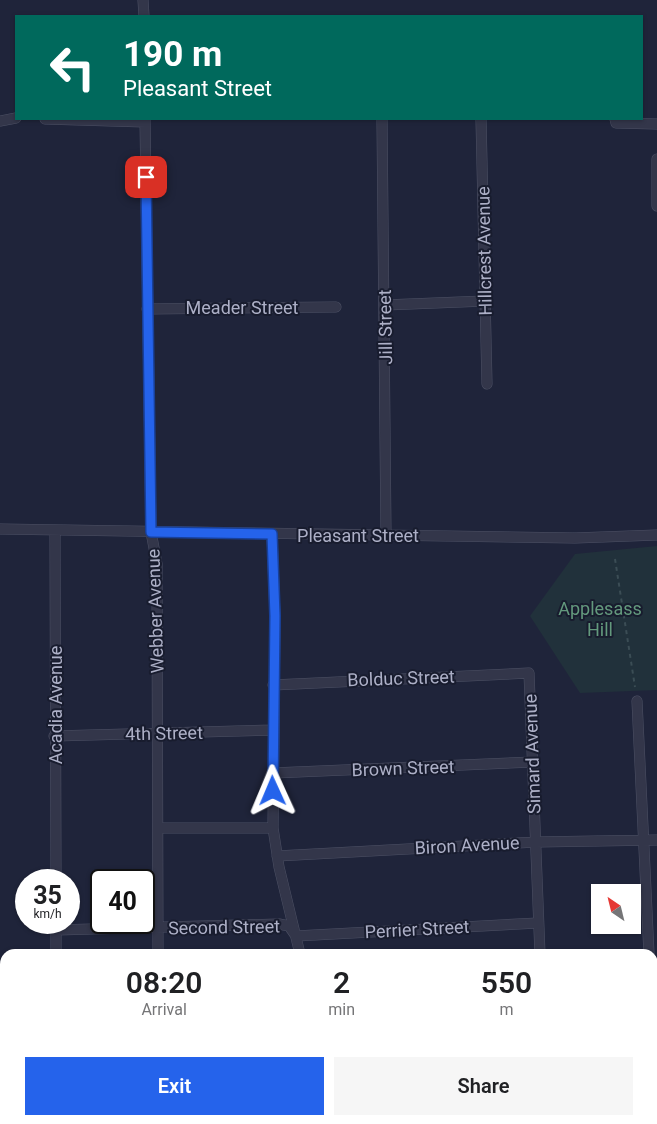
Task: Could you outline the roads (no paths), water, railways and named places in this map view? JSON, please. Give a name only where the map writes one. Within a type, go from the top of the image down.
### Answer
[{"type":"street","points":[[143,0],[144,15]]},
{"type":"street","points":[[0,120],[15,118]]},
{"type":"street","name":"Webber Avenue","points":[[145,120],[151,532],[157,564],[158,949]]},
{"type":"street","name":"Jill Street","points":[[382,120],[386,535]]},
{"type":"street","name":"Hillcrest Avenue","points":[[481,120],[487,384]]},
{"type":"street","points":[[615,120],[616,123],[657,124]]},
{"type":"street","points":[[657,165],[657,206]]},
{"type":"street","points":[[385,306],[485,301]]},
{"type":"street","name":"Meader Street","points":[[148,309],[336,307]]},
{"type":"street","name":"Pleasant Street","points":[[0,529],[566,538],[657,535]]},
{"type":"street","name":"Acadia Avenue","points":[[55,530],[54,736],[56,869]]},
{"type":"street","points":[[272,534],[275,616],[273,685],[274,828],[277,856],[299,949]]},
{"type":"street","name":"Bolduc Street","points":[[273,685],[529,674]]},
{"type":"street","name":"Simard Avenue","points":[[529,674],[540,949]]},
{"type":"street","points":[[637,701],[649,949]]},
{"type":"street","name":"4th Street","points":[[54,736],[273,730]]},
{"type":"street","name":"Brown Street","points":[[273,773],[533,762]]},
{"type":"street","points":[[158,828],[274,828]]},
{"type":"street","name":"Biron Avenue","points":[[277,856],[536,842],[657,840]]},
{"type":"street","name":"Perrier Street","points":[[296,936],[538,923]]},
{"type":"street","name":"Second Street","points":[[80,926],[158,928],[279,924],[289,926],[296,936]]},
{"type":"street","points":[[56,934],[56,949]]},
{"type":"park label","name":"Applesass Hill","points":[[600,618]]}]
